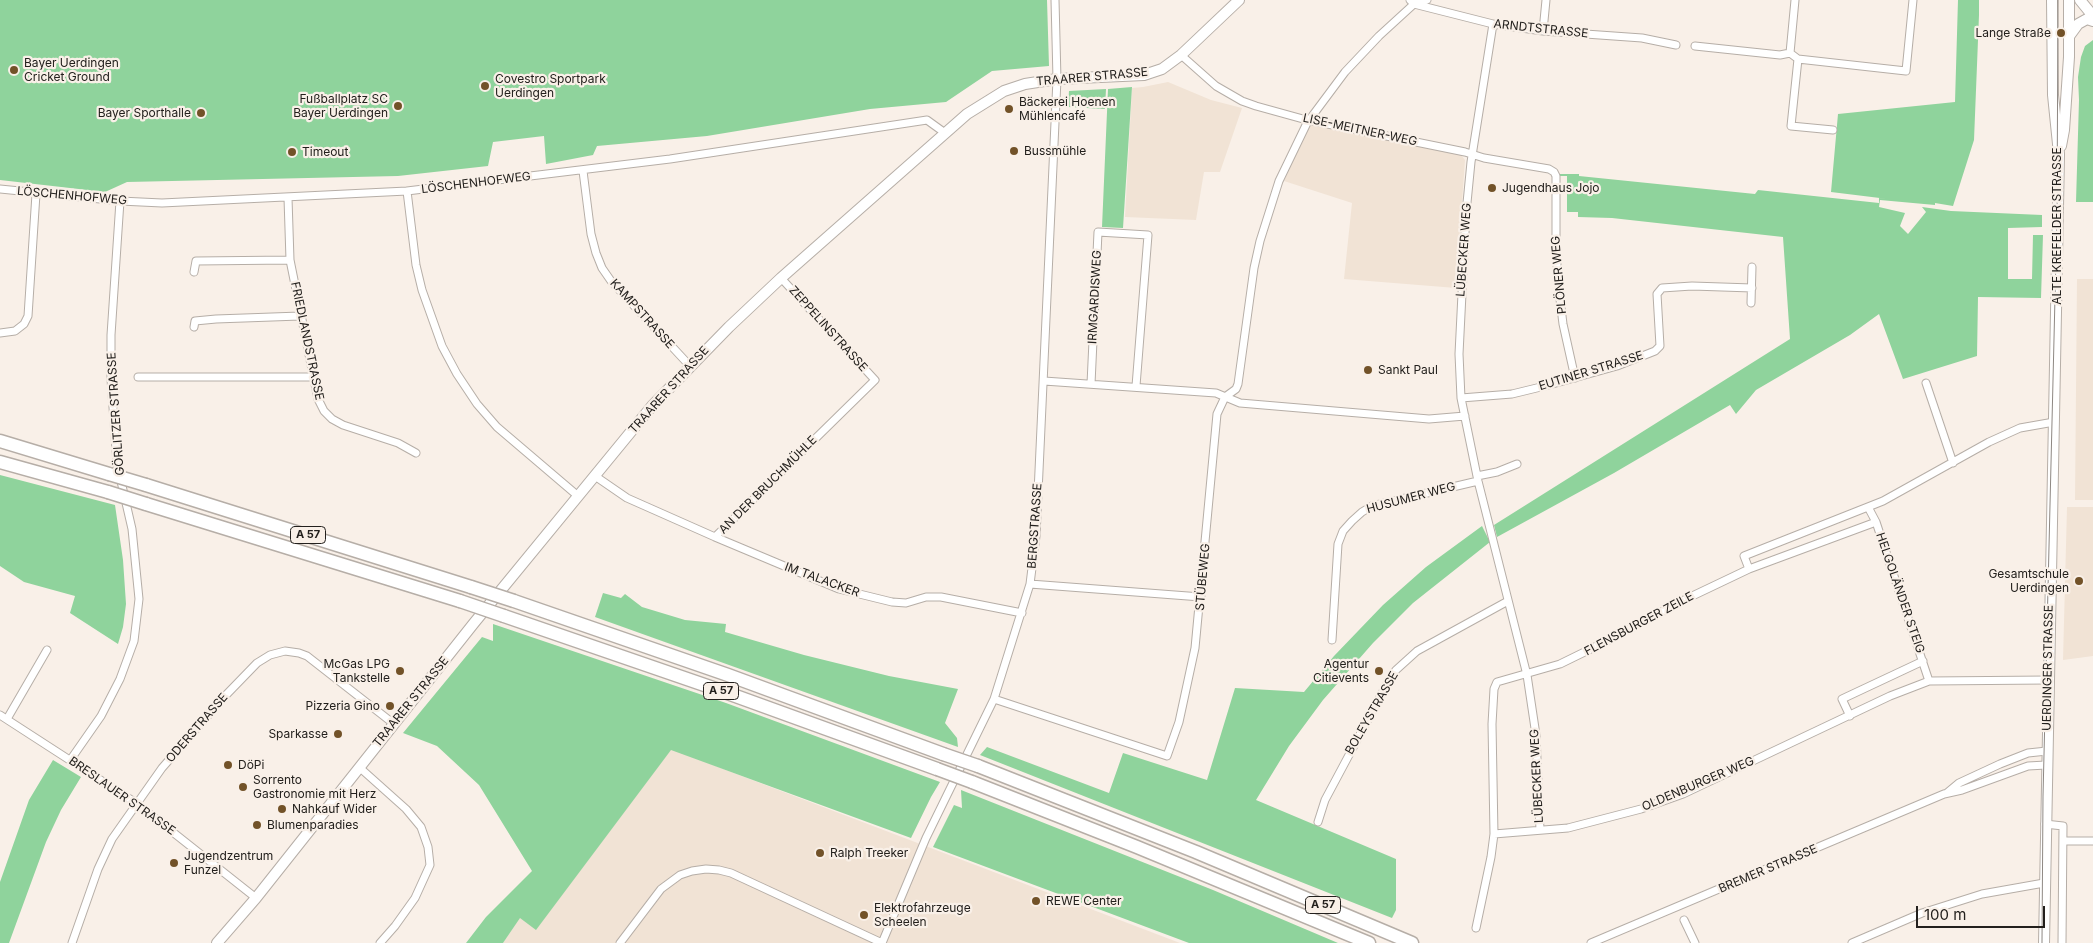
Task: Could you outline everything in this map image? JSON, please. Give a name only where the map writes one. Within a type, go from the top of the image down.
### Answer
[{"type":"highway","name":"A 57","points":[[0,441],[470,587],[728,674],[978,766],[1233,867],[1412,943]]},
{"type":"highway","name":"A 57","points":[[0,462],[108,492],[460,602],[719,690],[972,782],[1224,882],[1369,943]]},
{"type":"street","name":"BERGSTRASSE","points":[[882,943],[926,838],[994,699],[1030,584],[1036,536],[1057,78],[1055,0]]},
{"type":"street","name":"TRAARER STRASSE","points":[[217,943],[256,898],[394,724],[652,406],[690,366],[781,278],[967,114],[1004,91],[1025,84],[1057,78],[1144,75],[1162,69],[1181,54],[1239,0]]},
{"type":"street","points":[[1412,2],[1427,0]]},
{"type":"street","points":[[1543,31],[1546,0]]},
{"type":"street","points":[[1790,53],[1795,0]]},
{"type":"street","points":[[1695,46],[1780,55],[1790,53],[1798,59],[1906,71],[1913,0]]},
{"type":"street","name":"ALTE KREFELDER STRASSE","points":[[2052,0],[2053,95],[2059,154],[2054,422]]},
{"type":"street","points":[[2059,154],[2064,130],[2070,35],[2069,0]]},
{"type":"street","points":[[2080,0],[2093,16]]},
{"type":"street","name":"ARNDTSTRASSE","points":[[1412,2],[1493,24],[1543,31],[1642,38],[1676,45]]},
{"type":"street","name":"STÜBEWEG","points":[[994,699],[1167,756],[1186,693],[1195,648],[1217,414],[1225,397],[1236,389],[1238,384],[1254,268],[1260,241],[1279,181],[1292,151],[1310,119],[1345,72],[1412,2]]},
{"type":"street","points":[[2070,35],[2078,24],[2086,20],[2093,20]]},
{"type":"street","name":"LÜBECKER WEG","points":[[1493,24],[1472,154],[1466,213],[1459,354],[1461,398],[1477,479],[1527,675],[1536,735],[1540,830],[1494,834]]},
{"type":"street","name":"LISE-MEITNER-WEG","points":[[1181,54],[1216,86],[1242,101],[1279,112],[1549,169],[1554,172]]},
{"type":"street","points":[[1798,59],[1791,126],[1834,130]]},
{"type":"street","name":"LÖSCHENHOFWEG","points":[[0,189],[36,194],[162,203],[407,191],[583,171],[754,148],[927,120],[945,133]]},
{"type":"street","name":"KAMPSTRASSE","points":[[583,171],[590,234],[602,268],[611,281],[690,366]]},
{"type":"street","name":"PLÖNER WEG","points":[[1554,172],[1556,176],[1556,252],[1559,290],[1563,324],[1575,378]]},
{"type":"street","points":[[407,191],[416,265],[422,290],[442,346],[457,374],[477,404],[497,427],[578,496]]},
{"type":"street","points":[[0,333],[15,332],[24,324],[28,316],[36,194]]},
{"type":"street","name":"FRIEDLANDSTRASSE","points":[[288,198],[290,260],[313,377],[318,399],[324,411],[332,419],[343,425],[398,443],[416,453]]},
{"type":"street","name":"GÖRLITZER STRASSE","points":[[71,759],[100,716],[120,679],[134,640],[138,599],[132,529],[117,464],[111,379],[111,335],[120,201]]},
{"type":"street","name":"IRMGARDISWEG","points":[[1091,384],[1098,232],[1148,235],[1136,386]]},
{"type":"street","points":[[194,272],[196,261],[290,260]]},
{"type":"street","points":[[1751,303],[1752,267]]},
{"type":"street","name":"ZEPPELINSTRASSE","points":[[781,278],[875,380]]},
{"type":"street","name":"EUTINER STRASSE","points":[[1461,398],[1512,394],[1575,378],[1655,352],[1660,346],[1657,294],[1662,288],[1692,286],[1752,288]]},
{"type":"street","points":[[194,327],[195,321],[216,318],[300,316]]},
{"type":"street","points":[[138,377],[313,377]]},
{"type":"street","name":"AN DER BRUCHMÜHLE","points":[[595,476],[627,498],[716,537],[875,380]]},
{"type":"street","points":[[1044,381],[1216,392],[1240,403],[1429,419],[1465,416]]},
{"type":"street","points":[[1926,383],[1953,463]]},
{"type":"street","points":[[1748,569],[1744,556],[1868,507],[2020,428],[2054,422]]},
{"type":"street","name":"UERDINGER STRASSE","points":[[2044,943],[2046,751],[2054,422]]},
{"type":"street","points":[[1477,479],[1516,464]]},
{"type":"street","name":"HUSUMER WEG","points":[[1332,640],[1338,544],[1342,531],[1362,512],[1372,506],[1477,479]]},
{"type":"street","name":"HELGOLÄNDER STEIG","points":[[1868,507],[1876,522],[1929,681]]},
{"type":"street","name":"FLENSBURGER ZEILE","points":[[1527,675],[1560,664],[1590,650],[1686,599],[1748,569],[1876,522]]},
{"type":"street","name":"IM TALACKER","points":[[716,537],[839,589],[892,602],[906,603],[926,597],[940,596],[1022,613]]},
{"type":"street","points":[[1030,584],[1201,597]]},
{"type":"street","name":"BOLEYSTRASSE","points":[[1318,822],[1325,800],[1396,670],[1417,651],[1508,601]]},
{"type":"street","name":"BRESLAUER STRASSE","points":[[47,650],[3,717],[136,802],[256,898]]},
{"type":"street","name":"ODERSTRASSE","points":[[72,943],[108,847],[136,802],[162,768],[228,692],[257,663],[270,655],[285,651],[307,656],[394,724]]},
{"type":"street","points":[[1850,716],[1842,699],[1923,661]]},
{"type":"street","points":[[1476,928],[1494,834],[1492,724],[1494,689],[1501,680],[1527,675]]},
{"type":"street","name":"OLDENBURGER WEG","points":[[1540,830],[1568,828],[1641,809],[1683,794],[1890,696],[1929,681],[2048,680]]},
{"type":"street","name":"BREMER STRASSE","points":[[1944,794],[1959,783],[2000,764],[2022,755],[2046,751]]},
{"type":"street","name":"BREMER STRASSE","points":[[1591,943],[1944,794],[1962,790],[2028,766],[2046,765]]},
{"type":"street","points":[[359,768],[406,809],[421,827],[428,846],[430,865],[415,898],[380,943]]},
{"type":"street","points":[[2045,824],[2064,826],[2062,943]]},
{"type":"street","points":[[2063,841],[2093,841]]},
{"type":"street","points":[[620,943],[661,889],[680,875],[706,869],[731,873],[882,943]]},
{"type":"street","points":[[1852,943],[1929,911],[1982,894],[2044,883]]},
{"type":"street","points":[[1684,920],[1695,943]]},
{"type":"shaded area","points":[[1168,82],[1211,100],[1242,108],[1220,172],[1204,172],[1196,220],[1125,217],[1132,88]]},
{"type":"shaded area","points":[[1310,125],[1447,150],[1461,155],[1465,160],[1456,288],[1344,279],[1352,203],[1284,181],[1297,148]]},
{"type":"shaded area","points":[[2077,279],[2093,279],[2093,500],[2075,500]]},
{"type":"shaded area","name":"Gesamtschule Uerdingen","points":[[2067,507],[2093,507],[2093,656],[2063,660]]},
{"type":"shaded area","points":[[671,749],[1180,943],[503,943],[520,917],[536,929]]},
{"type":"green space","name":"Covestro Sportpark Uerdingen","points":[[0,0],[1047,0],[1049,66],[992,71],[946,102],[870,109],[707,136],[597,146],[593,155],[546,164],[544,136],[493,142],[488,166],[398,176],[127,182],[105,192],[0,180]]},
{"type":"green space","points":[[1958,0],[1979,0],[1979,15],[1974,140],[1953,206],[1935,203],[1935,205],[1880,200],[1879,207],[1905,213],[1900,226],[1908,234],[1926,212],[1922,207],[1951,211],[2042,215],[2042,227],[2008,228],[2008,279],[2032,279],[2033,235],[2043,235],[2041,298],[1978,297],[1977,356],[1903,379],[1879,314],[1850,335],[1756,390],[1736,414],[1730,405],[1614,473],[1497,537],[1494,525],[1790,339],[1783,237],[1612,218],[1578,217],[1578,212],[1567,212],[1567,176],[1560,176],[1560,174],[1579,174],[1579,176],[1755,194],[1758,190],[1879,203],[1879,198],[1888,199],[1831,192],[1838,114],[1955,102]]},
{"type":"green space","points":[[2093,40],[2093,202],[2076,202],[2078,77],[2085,46]]},
{"type":"green space","points":[[1132,87],[1123,228],[1102,227],[1108,89]]},
{"type":"green space","points":[[1106,89],[1105,109],[1068,107],[1069,91]]},
{"type":"green space","points":[[0,475],[115,505],[123,560],[126,604],[123,627],[118,644],[70,613],[75,596],[24,582],[0,566]]},
{"type":"green space","points":[[1482,526],[1490,542],[1413,603],[1373,643],[1323,700],[1289,746],[1256,800],[1396,859],[1396,910],[1392,918],[980,755],[987,747],[1109,793],[1123,753],[1207,780],[1235,688],[1304,692],[1334,656],[1383,605],[1426,567]]},
{"type":"green space","points":[[603,593],[621,598],[625,594],[642,607],[685,620],[726,624],[725,632],[804,655],[889,676],[958,689],[945,723],[957,738],[958,747],[595,617]]},
{"type":"green space","points":[[493,624],[726,703],[940,782],[911,838],[671,750],[536,930],[520,918],[503,943],[466,943],[486,917],[532,871],[479,785],[437,746],[403,733],[482,637],[493,641]]},
{"type":"green space","points":[[53,760],[81,777],[61,810],[46,842],[9,943],[0,943],[0,882],[29,800]]},
{"type":"green space","points":[[961,790],[1213,890],[1338,943],[1189,943],[933,847],[954,805],[962,808]]},
{"type":"tram line","points":[[2042,943],[2043,796],[2057,214],[2058,0]]},
{"type":"place","name":"Lange Straße","points":[[2061,33]]},
{"type":"place","name":"Bayer Uerdingen Cricket Ground","points":[[14,70]]},
{"type":"place","name":"Covestro Sportpark Uerdingen","points":[[485,86]]},
{"type":"place","name":"Fußballplatz SC Bayer Uerdingen","points":[[398,106]]},
{"type":"place","name":"Bäckerei Hoenen Mühlencafé","points":[[1009,109]]},
{"type":"place","name":"Bayer Sporthalle","points":[[201,113]]},
{"type":"place","name":"Bussmühle","points":[[1014,151]]},
{"type":"place","name":"Timeout","points":[[292,152]]},
{"type":"place","name":"Jugendhaus Jojo","points":[[1492,188]]},
{"type":"place","name":"Sankt Paul","points":[[1368,370]]},
{"type":"place","name":"Gesamtschule Uerdingen","points":[[2079,581]]},
{"type":"place","name":"McGas LPG Tankstelle","points":[[400,671]]},
{"type":"place","name":"Agentur Citievents","points":[[1379,671]]},
{"type":"place","name":"Pizzeria Gino","points":[[390,706]]},
{"type":"place","name":"Sparkasse","points":[[338,734]]},
{"type":"place","name":"DöPi","points":[[228,765]]},
{"type":"place","name":"Sorrento Gastronomie mit Herz","points":[[243,787]]},
{"type":"place","name":"Nahkauf Wider","points":[[282,809]]},
{"type":"place","name":"Blumenparadies","points":[[257,825]]},
{"type":"place","name":"Ralph Treeker","points":[[820,853]]},
{"type":"place","name":"Jugendzentrum Funzel","points":[[174,863]]},
{"type":"place","name":"REWE Center","points":[[1036,901]]},
{"type":"place","name":"Elektrofahrzeuge Scheelen","points":[[864,915]]}]
